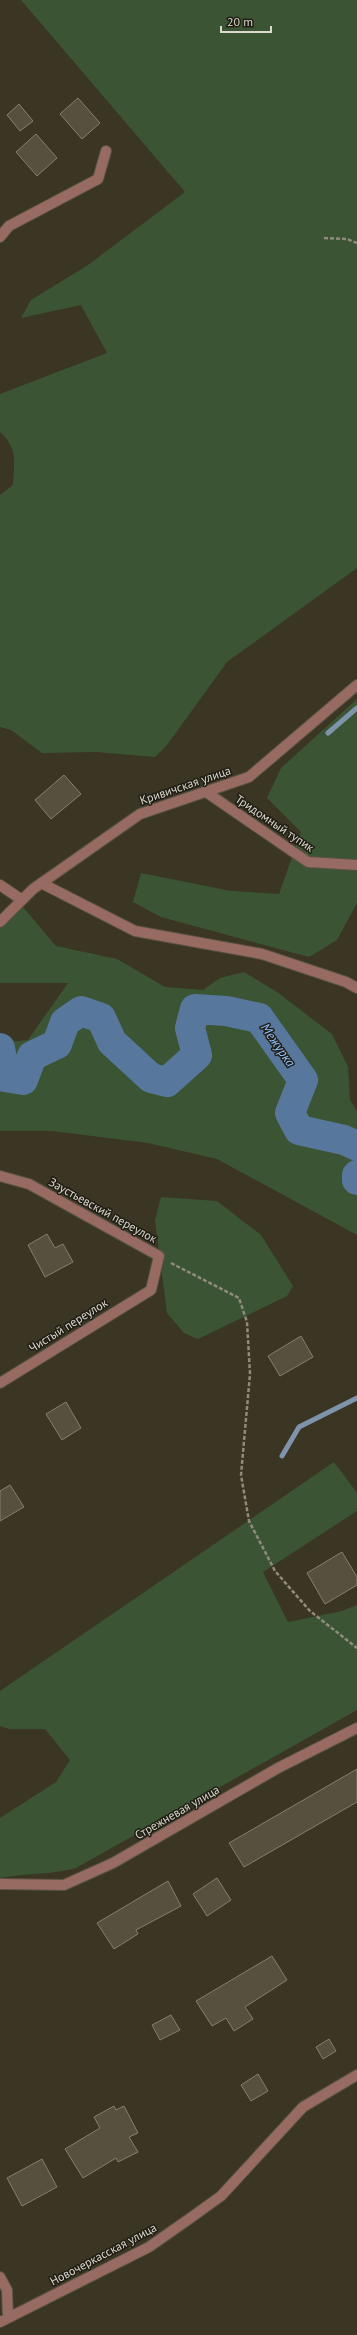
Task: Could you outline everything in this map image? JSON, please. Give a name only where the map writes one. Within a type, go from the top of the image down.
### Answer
[{"type":"street","points":[[0,237],[9,226],[98,179],[106,151]]},
{"type":"street","name":"Кривичская улица","points":[[0,922],[41,883],[140,814],[249,777],[357,685]]},
{"type":"street","name":"Тридомный тупик","points":[[206,792],[308,862],[357,865]]},
{"type":"street","points":[[41,883],[135,931],[262,954],[346,982],[357,988]]},
{"type":"street","points":[[0,885],[22,900]]},
{"type":"street","name":"Заустьевский переулок","points":[[0,1176],[29,1184],[159,1256],[150,1290]]},
{"type":"street","name":"Чистый переулок","points":[[0,1383],[150,1290]]},
{"type":"street","name":"Стрежневая улица","points":[[0,1884],[64,1885],[113,1863],[278,1768],[357,1728]]},
{"type":"street","name":"Новочеркасская улица","points":[[4,2320],[149,2247],[200,2212],[221,2196],[303,2107],[357,2075]]},
{"type":"street","points":[[0,2277],[7,2290],[4,2320]]},
{"type":"path","points":[[324,238],[347,239],[357,243]]},
{"type":"path","points":[[159,1256],[239,1298],[247,1322],[250,1374],[241,1475],[249,1521],[275,1571],[310,1611],[357,1648]]},
{"type":"green space","points":[[21,0],[357,0],[357,568],[227,662],[167,745],[155,757],[96,752],[42,753],[11,730],[0,727],[0,495],[13,485],[14,456],[10,444],[0,432],[0,394],[107,353],[81,305],[21,318],[31,300],[88,265],[185,192]]},
{"type":"green space","points":[[357,699],[357,903],[337,940],[309,957],[161,917],[133,902],[141,873],[231,891],[279,894],[301,832],[267,798],[281,768]]},
{"type":"green space","points":[[23,907],[56,946],[117,959],[165,987],[203,990],[220,978],[244,972],[277,992],[332,1034],[348,1067],[350,1100],[357,1111],[357,1235],[217,1159],[148,1143],[52,1131],[0,1131],[0,1043],[28,1040],[68,983],[0,983],[0,929]]},
{"type":"green space","points":[[161,1197],[217,1201],[261,1235],[293,1286],[287,1296],[198,1339],[184,1333],[167,1313],[155,1220]]},
{"type":"green space","points":[[334,1462],[357,1493],[357,1511],[263,1572],[288,1622],[342,1611],[357,1605],[357,1710],[76,1868],[57,1872],[0,1878],[0,1818],[56,1782],[70,1760],[45,1729],[9,1729],[0,1726],[0,1691]]},
{"type":"building","points":[[78,98],[100,123],[82,139],[60,114]]},
{"type":"building","points":[[19,104],[33,121],[20,131],[7,115]]},
{"type":"building","points":[[36,134],[57,158],[37,176],[16,152]]},
{"type":"building","points":[[64,775],[81,794],[51,819],[35,800]]},
{"type":"building","points":[[47,1234],[55,1248],[63,1244],[73,1262],[45,1277],[28,1245]]},
{"type":"building","points":[[301,1336],[313,1357],[280,1376],[268,1356]]},
{"type":"building","points":[[66,1402],[81,1428],[62,1440],[46,1414]]},
{"type":"building","points":[[10,1485],[24,1507],[0,1521],[0,1491]]},
{"type":"building","points":[[342,1552],[357,1577],[357,1585],[325,1604],[307,1573]]},
{"type":"building","points":[[357,1769],[357,1802],[244,1867],[229,1843]]},
{"type":"building","points":[[217,1878],[231,1900],[207,1916],[193,1894]]},
{"type":"building","points":[[168,1881],[181,1906],[136,1930],[138,1934],[114,1949],[97,1923]]},
{"type":"building","points":[[272,1956],[287,1980],[245,2007],[253,2019],[234,2031],[226,2018],[212,2026],[196,2001]]},
{"type":"building","points":[[171,2015],[180,2030],[160,2040],[152,2025]]},
{"type":"building","points":[[329,2039],[336,2051],[323,2059],[316,2047]]},
{"type":"building","points":[[258,2074],[268,2091],[251,2101],[241,2085]]},
{"type":"building","points":[[114,2106],[116,2110],[124,2106],[138,2133],[129,2137],[138,2152],[118,2162],[116,2158],[83,2178],[65,2149],[100,2128],[94,2117]]},
{"type":"building","points":[[42,2159],[57,2187],[22,2206],[7,2178]]},
{"type":"waterway","points":[[328,733],[357,708]]},
{"type":"waterway","name":"Межурка","points":[[0,1048],[5,1077],[23,1080],[32,1056],[57,1044],[65,1022],[81,1011],[101,1018],[112,1042],[151,1078],[167,1082],[197,1055],[190,1028],[195,1009],[226,1011],[259,1018],[303,1080],[290,1113],[299,1130],[344,1140],[357,1146]]},
{"type":"waterway","name":"Межурка","points":[[357,1175],[357,1180]]},
{"type":"waterway","points":[[282,1456],[299,1427],[357,1398]]}]
